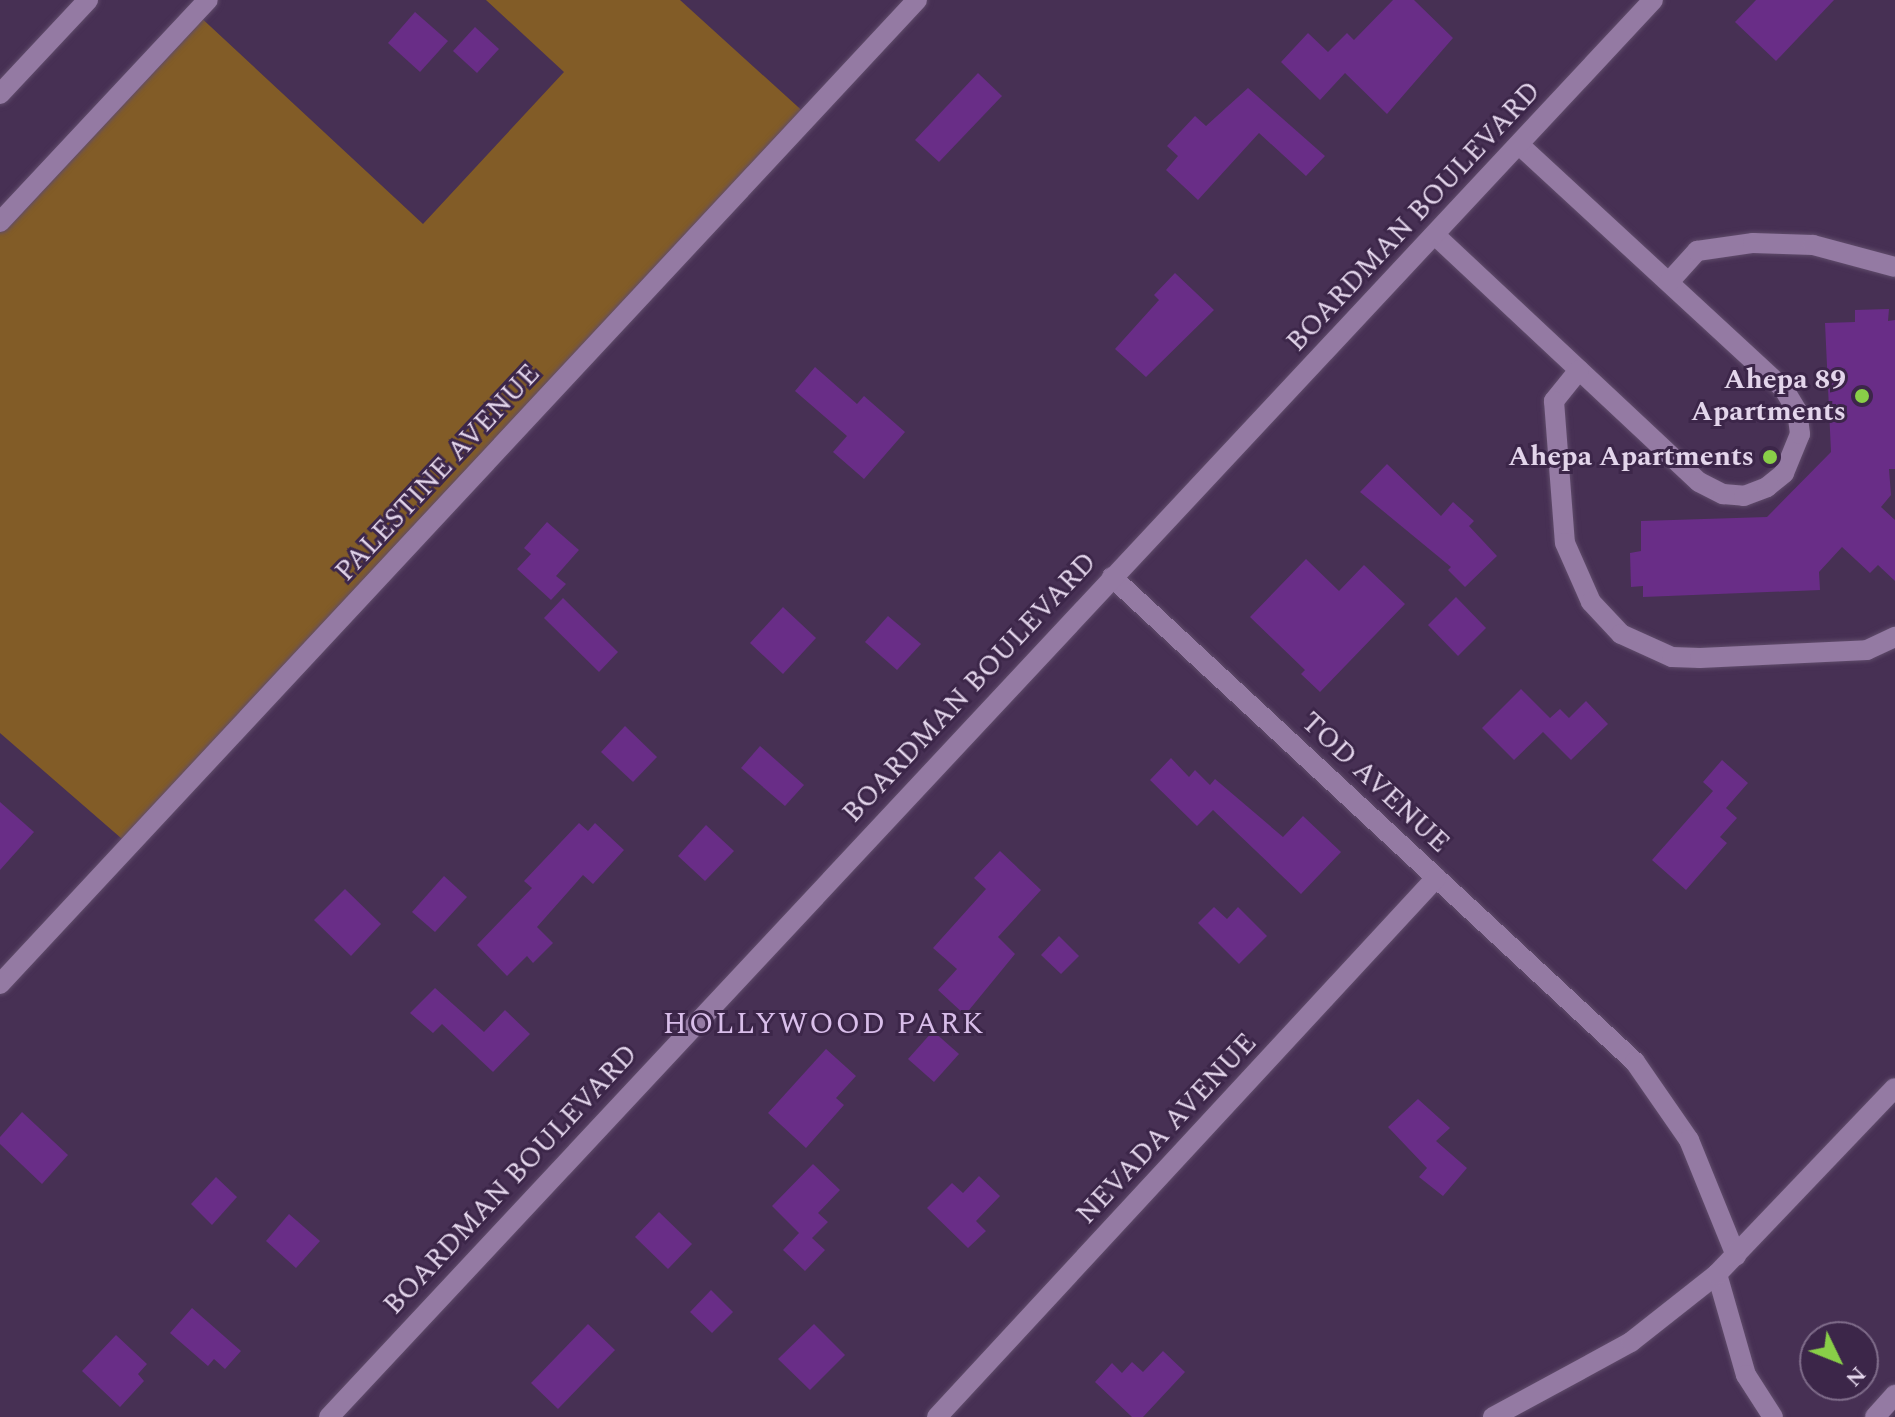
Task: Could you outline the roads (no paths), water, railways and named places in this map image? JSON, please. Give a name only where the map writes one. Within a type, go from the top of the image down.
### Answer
[{"type":"street","points":[[0,94],[88,0]]},
{"type":"street","points":[[0,222],[208,0]]},
{"type":"street","name":"PALESTINE AVENUE","points":[[0,984],[917,0]]},
{"type":"street","name":"BOARDMAN BOULEVARD","points":[[329,1417],[1112,577],[1436,236],[1653,0]]},
{"type":"street","points":[[1436,236],[1699,482],[1723,494],[1744,496],[1767,487],[1784,473],[1800,434],[1791,400],[1520,145]]},
{"type":"street","points":[[1669,282],[1697,251],[1753,243],[1813,245],[1895,267]]},
{"type":"street","points":[[1579,370],[1554,401],[1565,543],[1591,602],[1621,634],[1659,653],[1700,658],[1867,650],[1895,637]]},
{"type":"street","name":"TOD AVENUE","points":[[1112,577],[1601,1027],[1650,1081],[1689,1140],[1736,1256]]},
{"type":"street","name":"NEVADA AVENUE","points":[[937,1417],[1436,878]]},
{"type":"street","points":[[1493,1417],[1631,1342],[1717,1274],[1895,1088]]},
{"type":"street","points":[[1717,1274],[1746,1375],[1773,1417]]},
{"type":"street","points":[[1875,1417],[1895,1395]]},
{"type":"place","name":"Ahepa 89 Apartments","points":[[1862,396]]},
{"type":"place","name":"Ahepa Apartments","points":[[1770,457]]},
{"type":"district","name":"HOLLYWOOD PARK","points":[[824,1024]]}]
